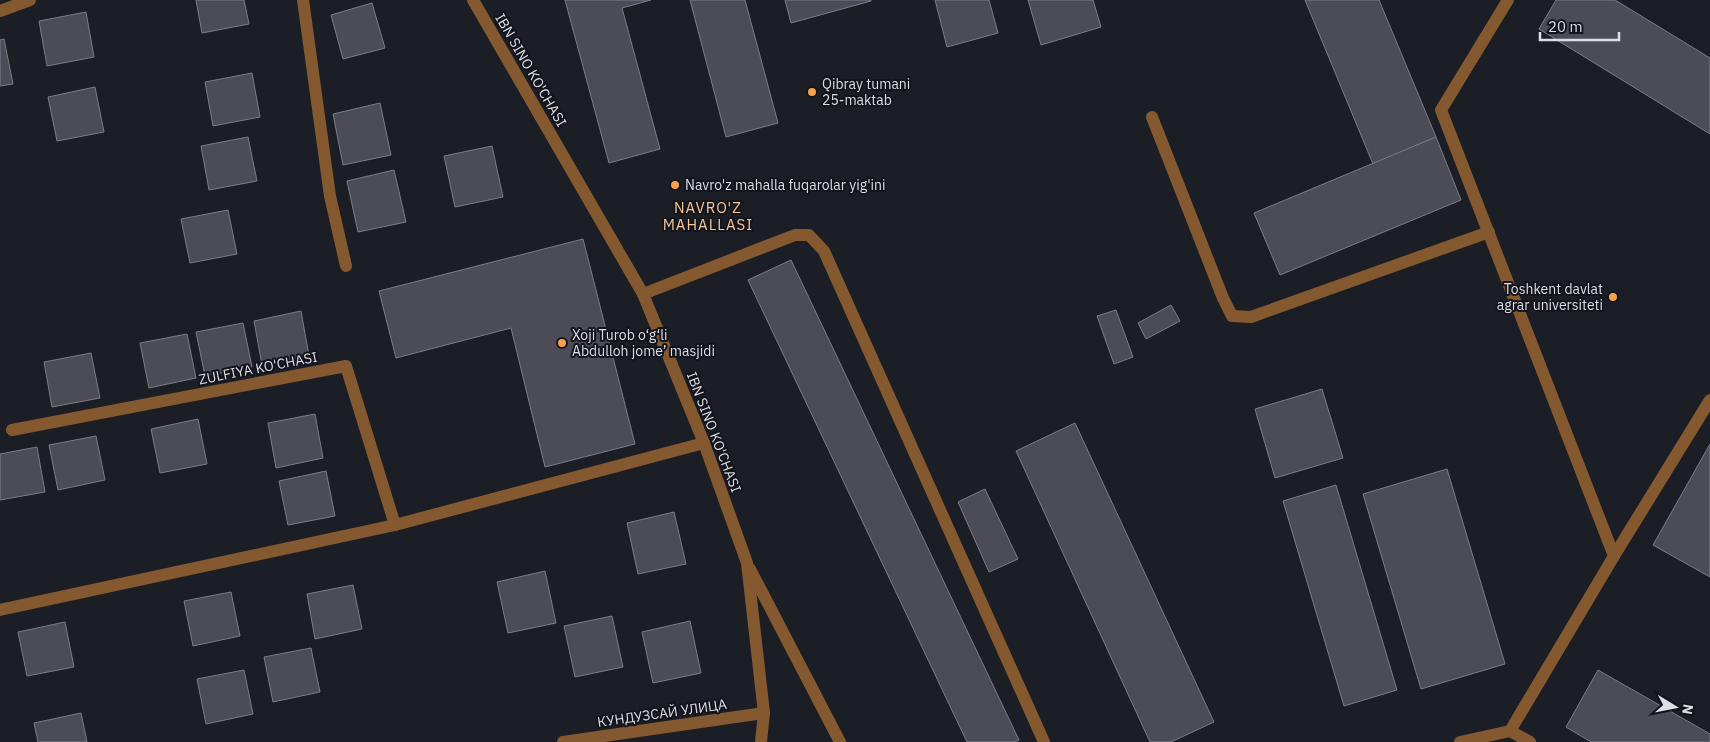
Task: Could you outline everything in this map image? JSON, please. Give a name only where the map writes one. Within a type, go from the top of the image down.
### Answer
[{"type":"street","points":[[0,11],[30,0]]},
{"type":"street","points":[[304,0],[330,196],[346,266]]},
{"type":"street","name":"IBN SINO KO'CHASI","points":[[473,0],[643,294],[704,443],[746,563],[764,713],[761,742]]},
{"type":"street","points":[[1508,0],[1441,110],[1614,556]]},
{"type":"street","points":[[1152,117],[1222,298],[1232,316],[1251,317],[1489,232]]},
{"type":"street","points":[[643,294],[795,235],[809,236],[824,251],[1044,742]]},
{"type":"street","name":"ZULFIYA KO'CHASI","points":[[12,430],[346,366],[395,525]]},
{"type":"street","points":[[1510,731],[1710,400]]},
{"type":"street","points":[[0,610],[395,525],[704,443]]},
{"type":"street","points":[[746,563],[840,742]]},
{"type":"street","name":"КУНДУЗСАЙ УЛИЦА","points":[[563,742],[764,713]]},
{"type":"street","points":[[1460,742],[1510,731],[1530,742]]},
{"type":"building","points":[[196,0],[244,0],[249,24],[202,33]]},
{"type":"building","points":[[565,0],[651,0],[622,8],[660,149],[609,163]]},
{"type":"building","points":[[690,0],[745,0],[778,123],[726,137]]},
{"type":"building","points":[[785,0],[871,0],[871,1],[791,23]]},
{"type":"building","points":[[935,0],[989,0],[998,33],[947,47]]},
{"type":"building","points":[[1028,0],[1093,0],[1101,27],[1041,45]]},
{"type":"building","points":[[1305,0],[1379,0],[1436,137],[1373,164]]},
{"type":"building","points":[[1556,0],[1615,0],[1710,58],[1710,134],[1539,29]]},
{"type":"building","points":[[372,3],[385,48],[343,59],[331,15]]},
{"type":"building","points":[[86,12],[94,57],[47,66],[39,21]]},
{"type":"building","points":[[4,39],[13,84],[0,86],[0,40]]},
{"type":"building","points":[[252,73],[260,117],[213,126],[205,82]]},
{"type":"building","points":[[95,87],[104,132],[57,141],[48,97]]},
{"type":"building","points":[[380,103],[391,155],[343,165],[333,114]]},
{"type":"building","points":[[248,137],[257,181],[209,190],[201,146]]},
{"type":"building","points":[[1436,137],[1461,200],[1280,275],[1254,213]]},
{"type":"building","points":[[492,146],[503,197],[455,207],[444,156]]},
{"type":"building","points":[[394,170],[406,222],[358,232],[347,181]]},
{"type":"building","points":[[228,210],[237,254],[190,263],[181,219]]},
{"type":"building","name":"Xoji Turob o‘g‘li Abdulloh jome’ masjidi","points":[[583,239],[635,444],[545,467],[511,328],[396,358],[379,291]]},
{"type":"building","points":[[791,260],[1019,740],[1014,742],[967,742],[748,280]]},
{"type":"building","points":[[1171,305],[1180,321],[1146,339],[1138,323]]},
{"type":"building","points":[[1116,310],[1133,357],[1114,364],[1097,316]]},
{"type":"building","points":[[301,311],[309,356],[262,365],[254,321]]},
{"type":"building","points":[[243,323],[252,367],[205,376],[196,332]]},
{"type":"building","points":[[187,334],[196,378],[149,388],[140,343]]},
{"type":"building","points":[[91,353],[100,398],[52,407],[44,362]]},
{"type":"building","points":[[1322,389],[1343,458],[1275,478],[1255,409]]},
{"type":"building","points":[[315,414],[323,458],[276,468],[268,423]]},
{"type":"building","points":[[198,419],[207,464],[160,473],[151,429]]},
{"type":"building","points":[[1075,423],[1214,722],[1171,742],[1150,742],[1016,451]]},
{"type":"building","points":[[96,436],[105,480],[58,490],[49,445]]},
{"type":"building","points":[[1710,444],[1710,577],[1653,545]]},
{"type":"building","points":[[37,447],[45,492],[0,500],[0,454]]},
{"type":"building","points":[[1447,469],[1505,664],[1421,689],[1363,494]]},
{"type":"building","points":[[326,471],[335,516],[288,525],[279,481]]},
{"type":"building","points":[[1336,485],[1397,690],[1344,706],[1283,501]]},
{"type":"building","points":[[985,489],[1018,559],[989,572],[958,502]]},
{"type":"building","points":[[674,512],[686,564],[638,574],[627,523]]},
{"type":"building","points":[[545,571],[556,623],[508,633],[497,582]]},
{"type":"building","points":[[353,585],[362,629],[315,639],[307,594]]},
{"type":"building","points":[[231,592],[240,636],[193,646],[184,601]]},
{"type":"building","points":[[612,616],[623,667],[575,677],[564,626]]},
{"type":"building","points":[[690,621],[701,673],[653,683],[642,632]]},
{"type":"building","points":[[65,622],[74,667],[27,676],[18,632]]},
{"type":"building","points":[[311,648],[320,692],[273,702],[264,657]]},
{"type":"building","points":[[244,670],[253,714],[206,724],[197,679]]},
{"type":"building","points":[[1598,670],[1710,734],[1710,742],[1591,742],[1566,727]]},
{"type":"building","points":[[81,713],[87,742],[38,742],[34,723]]},
{"type":"place","name":"Qibray tumani 25-maktab","points":[[812,92]]},
{"type":"place","name":"Navro'z mahalla fuqarolar yig'ini","points":[[675,185]]},
{"type":"place","name":"Toshkent davlat agrar universiteti","points":[[1613,297]]},
{"type":"place","name":"Xoji Turob o‘g‘li Abdulloh jome’ masjidi","points":[[562,343]]},
{"type":"district","name":"NAVRO'Z MAHALLASI","points":[[708,216]]}]
